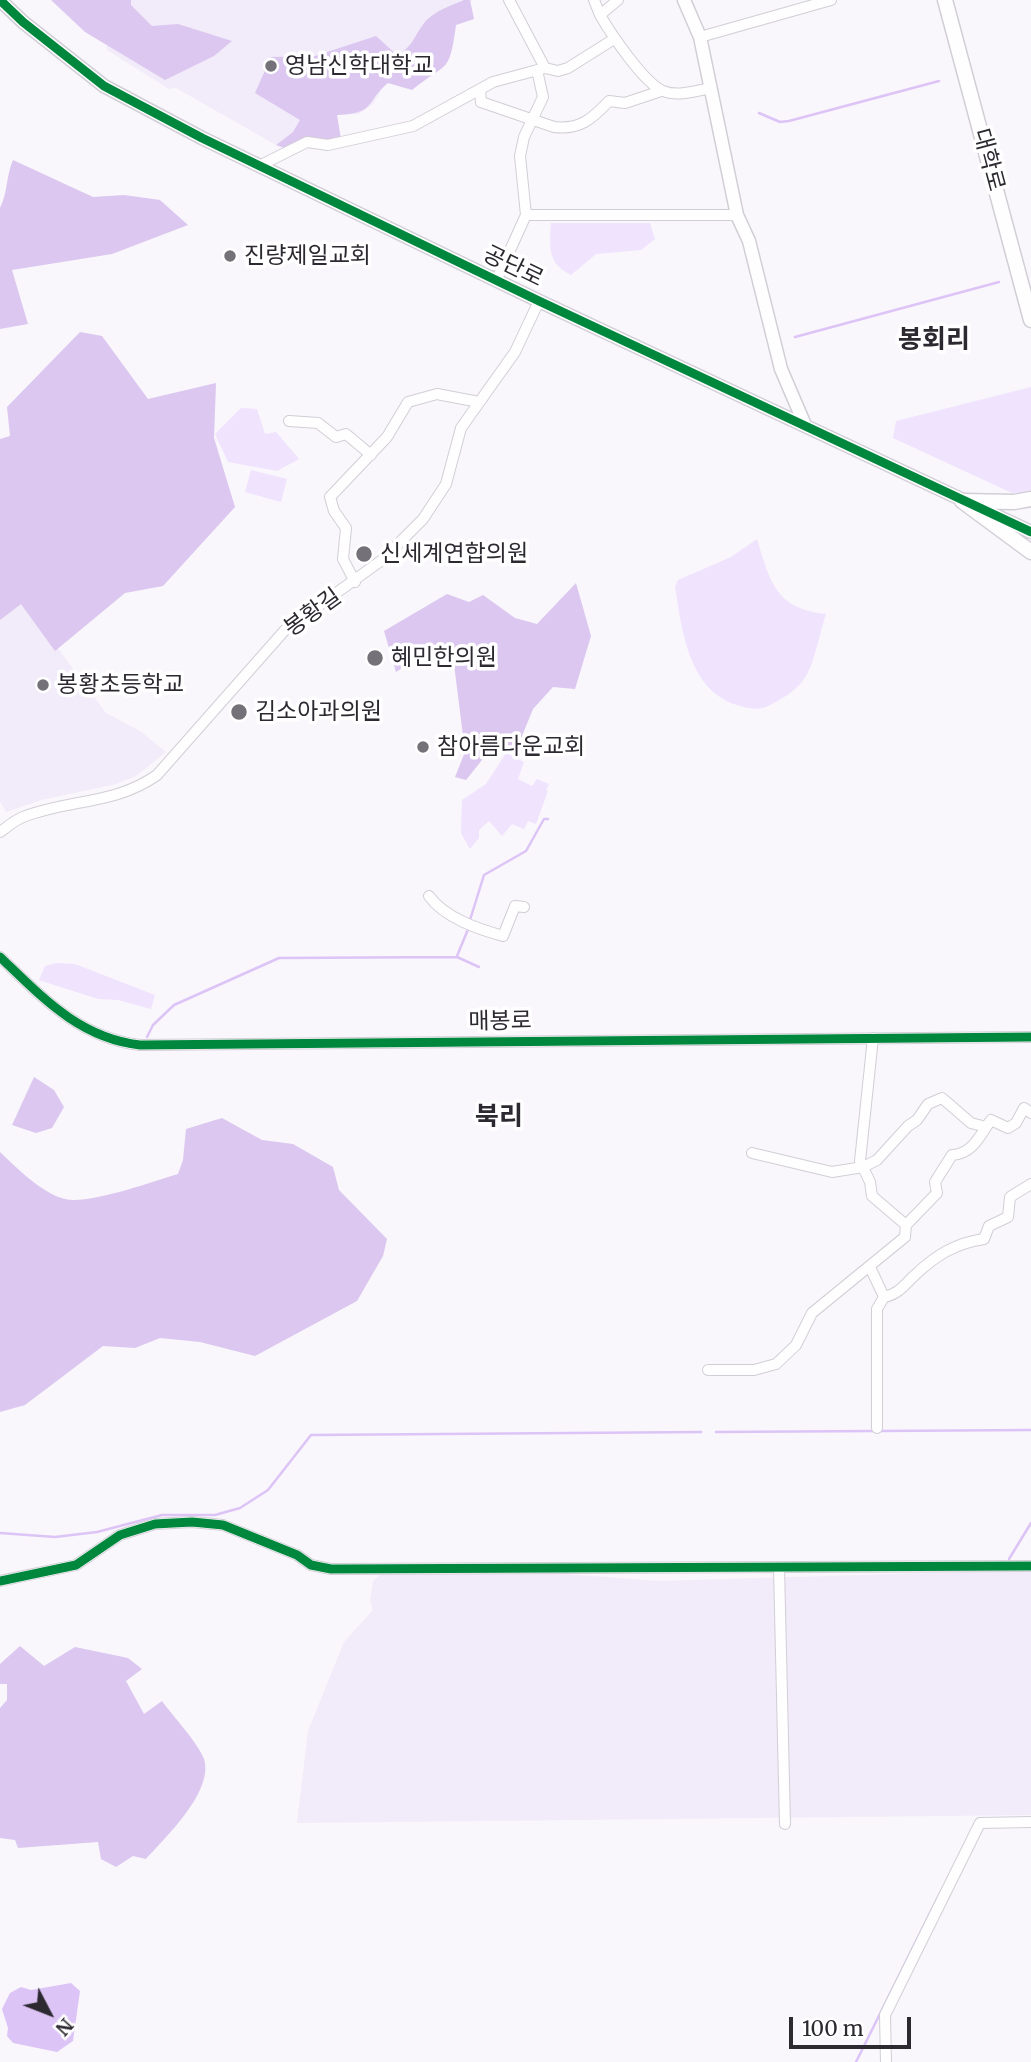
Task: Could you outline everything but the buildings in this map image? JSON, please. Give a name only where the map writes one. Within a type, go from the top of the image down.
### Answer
[{"type":"main road","name":"대학로","points":[[945,0],[1031,320]]},
{"type":"main road","points":[[962,500],[1014,502],[1031,499]]},
{"type":"main road","points":[[962,500],[1031,552]]},
{"type":"street","name":"공단로","points":[[0,0],[23,22],[104,86],[259,166],[538,302],[1031,532]]},
{"type":"street","points":[[496,281],[526,215],[520,156],[532,118],[543,97],[541,69],[509,0]]},
{"type":"street","points":[[594,0],[614,39],[662,90]]},
{"type":"street","points":[[600,15],[618,0]]},
{"type":"street","points":[[684,0],[700,37],[737,215],[749,241],[782,369],[805,425]]},
{"type":"street","points":[[700,37],[831,0]]},
{"type":"street","points":[[259,166],[307,142],[328,145],[413,126],[493,82],[541,69],[558,71],[568,68],[614,39]]},
{"type":"street","points":[[480,90],[481,102],[554,127],[581,126],[610,101],[625,103],[662,90],[682,94],[712,88]]},
{"type":"street","points":[[526,215],[737,215]]},
{"type":"street","name":"봉황길","points":[[0,832],[22,817],[100,800],[134,789],[157,775],[285,630],[355,582],[411,532],[440,496],[451,472],[461,428],[515,352],[538,302]]},
{"type":"street","points":[[355,582],[343,559],[346,527],[334,511],[330,497],[387,437],[408,402],[437,394],[479,402]]},
{"type":"street","points":[[289,421],[318,423],[336,437],[346,434],[371,455]]},
{"type":"street","points":[[429,896],[436,905],[471,925],[503,936],[519,906]]},
{"type":"street","name":"매봉로","points":[[0,957],[76,1025],[100,1036],[139,1045],[1031,1037]]},
{"type":"street","points":[[873,1038],[860,1161],[872,1196],[906,1226]]},
{"type":"street","points":[[752,1153],[832,1172],[863,1167],[877,1160],[934,1099],[942,1098],[971,1123],[986,1127]]},
{"type":"street","points":[[708,1370],[754,1370],[776,1364],[796,1345],[805,1321],[813,1313],[905,1237],[906,1226],[937,1193],[935,1182],[945,1162],[952,1155],[962,1154],[982,1138],[991,1120],[1008,1128],[1016,1123],[1024,1108],[1031,1113]]},
{"type":"street","points":[[877,1428],[877,1309],[884,1297],[895,1295],[946,1249],[960,1242],[984,1240],[989,1226],[1008,1217],[1010,1197],[1031,1184]]},
{"type":"street","points":[[870,1267],[884,1297]]},
{"type":"street","points":[[0,1581],[76,1565],[120,1535],[155,1524],[192,1522],[223,1525],[297,1555],[311,1565],[331,1569],[1031,1566]]},
{"type":"street","points":[[779,1568],[785,1824]]},
{"type":"street","points":[[886,2062],[885,2015],[979,1823],[1031,1822]]},
{"type":"shaded area","points":[[51,0],[131,0],[131,5],[152,26],[178,24],[232,41],[214,56],[165,80],[85,32]]},
{"type":"shaded area","name":"영남신학대학교","points":[[107,0],[472,1],[440,18],[440,41],[383,87],[373,104],[359,114],[337,115],[293,132],[276,145],[176,88],[169,89],[107,50]]},
{"type":"shaded area","points":[[464,0],[470,0],[474,19],[456,25],[451,52],[440,70],[412,90],[388,83],[364,109],[337,115],[341,139],[287,149],[276,145],[293,132],[300,120],[255,93],[271,57],[315,56],[376,36],[398,56],[410,45],[430,17]]},
{"type":"shaded area","points":[[13,160],[93,197],[124,195],[160,200],[188,225],[112,254],[12,270],[28,324],[0,329],[0,208]]},
{"type":"shaded area","points":[[551,223],[650,223],[655,239],[641,250],[596,254],[571,275],[563,271],[554,260],[550,240]]},
{"type":"shaded area","points":[[80,332],[102,336],[148,399],[216,383],[214,438],[235,507],[163,586],[125,593],[55,651],[21,604],[0,620],[0,439],[10,436],[7,407]]},
{"type":"shaded area","points":[[1031,387],[1031,492],[1012,493],[893,438],[896,421]]},
{"type":"shaded area","points":[[241,408],[257,409],[265,434],[276,432],[299,459],[277,471],[228,462],[215,434]]},
{"type":"shaded area","points":[[251,470],[287,479],[281,502],[245,492]]},
{"type":"shaded area","points":[[757,539],[766,568],[778,591],[796,606],[826,614],[812,662],[803,681],[784,697],[757,709],[737,705],[721,697],[708,686],[698,672],[685,639],[675,587],[678,580],[731,557]]},
{"type":"shaded area","points":[[576,583],[591,636],[575,689],[553,687],[533,709],[517,748],[490,750],[466,780],[455,777],[465,752],[453,656],[428,651],[396,672],[384,631],[447,594],[469,602],[483,595],[515,618],[537,624]]},
{"type":"shaded area","name":"봉황초등학교","points":[[17,593],[106,713],[140,731],[166,752],[136,776],[116,784],[41,800],[6,812],[0,801],[0,604]]},
{"type":"shaded area","points":[[506,753],[524,762],[518,779],[532,786],[537,779],[549,784],[536,824],[528,821],[524,829],[512,824],[502,836],[489,821],[479,830],[479,838],[470,849],[461,833],[462,800],[486,784]]},
{"type":"shaded area","points":[[57,963],[75,964],[155,995],[151,1009],[118,1000],[98,999],[39,980],[45,966]]},
{"type":"shaded area","points":[[34,1077],[54,1090],[64,1107],[52,1128],[36,1133],[12,1125]]},
{"type":"shaded area","points":[[222,1118],[262,1140],[293,1144],[333,1167],[339,1190],[387,1239],[383,1256],[357,1301],[255,1356],[200,1342],[160,1338],[135,1348],[103,1346],[25,1405],[0,1412],[0,1152],[43,1189],[62,1198],[83,1199],[178,1174],[183,1160],[186,1129]]},
{"type":"shaded area","points":[[1031,1570],[1031,1815],[297,1823],[308,1731],[344,1642],[373,1610],[370,1600],[373,1581],[382,1573],[538,1572],[659,1581]]},
{"type":"shaded area","points":[[20,1646],[44,1666],[75,1647],[128,1658],[142,1669],[126,1681],[144,1714],[162,1701],[201,1753],[205,1772],[195,1799],[176,1826],[146,1859],[133,1856],[116,1867],[101,1859],[98,1842],[18,1848],[15,1840],[0,1838],[0,1708],[7,1700],[7,1684],[0,1684],[0,1664]]},
{"type":"shaded area","points":[[71,1983],[80,1991],[73,2041],[57,2052],[13,2043],[7,2036],[8,2028],[2,2009],[10,1993],[21,1987],[31,1990]]},
{"type":"waterway","points":[[759,113],[780,122],[789,121],[939,81]]},
{"type":"waterway","points":[[795,337],[999,282]]},
{"type":"waterway","points":[[470,920],[484,875],[526,851],[544,819],[548,819]]},
{"type":"waterway","points":[[457,956],[469,927]]},
{"type":"waterway","points":[[147,1037],[153,1025],[174,1005],[279,958],[457,957],[479,967]]},
{"type":"waterway","points":[[880,1431],[1031,1430]]},
{"type":"waterway","points":[[716,1432],[874,1431]]},
{"type":"waterway","points":[[0,1533],[55,1537],[97,1532],[162,1515],[215,1515],[240,1508],[268,1490],[311,1435],[701,1432]]},
{"type":"waterway","points":[[1009,1559],[1031,1523]]},
{"type":"waterway","points":[[856,2062],[940,1893]]},
{"type":"cycle path","points":[[0,0],[23,22],[104,86],[202,138],[539,301],[1031,532]]},
{"type":"cycle path","points":[[0,957],[47,1001],[80,1025],[118,1041],[140,1045],[1031,1037]]},
{"type":"cycle path","points":[[0,1581],[76,1565],[120,1535],[155,1524],[192,1522],[223,1525],[297,1555],[311,1565],[331,1569],[1031,1566]]},
{"type":"place","name":"영남신학대학교","points":[[271,66]]},
{"type":"place","name":"진량제일교회","points":[[230,256]]},
{"type":"place","name":"신세계연합의원","points":[[364,554]]},
{"type":"place","name":"혜민한의원","points":[[375,658]]},
{"type":"place","name":"봉황초등학교","points":[[43,685]]},
{"type":"place","name":"김소아과의원","points":[[239,712]]},
{"type":"place","name":"참아름다운교회","points":[[423,747]]},
{"type":"district","name":"봉회리","points":[[934,341]]},
{"type":"district","name":"북리","points":[[499,1118]]}]
